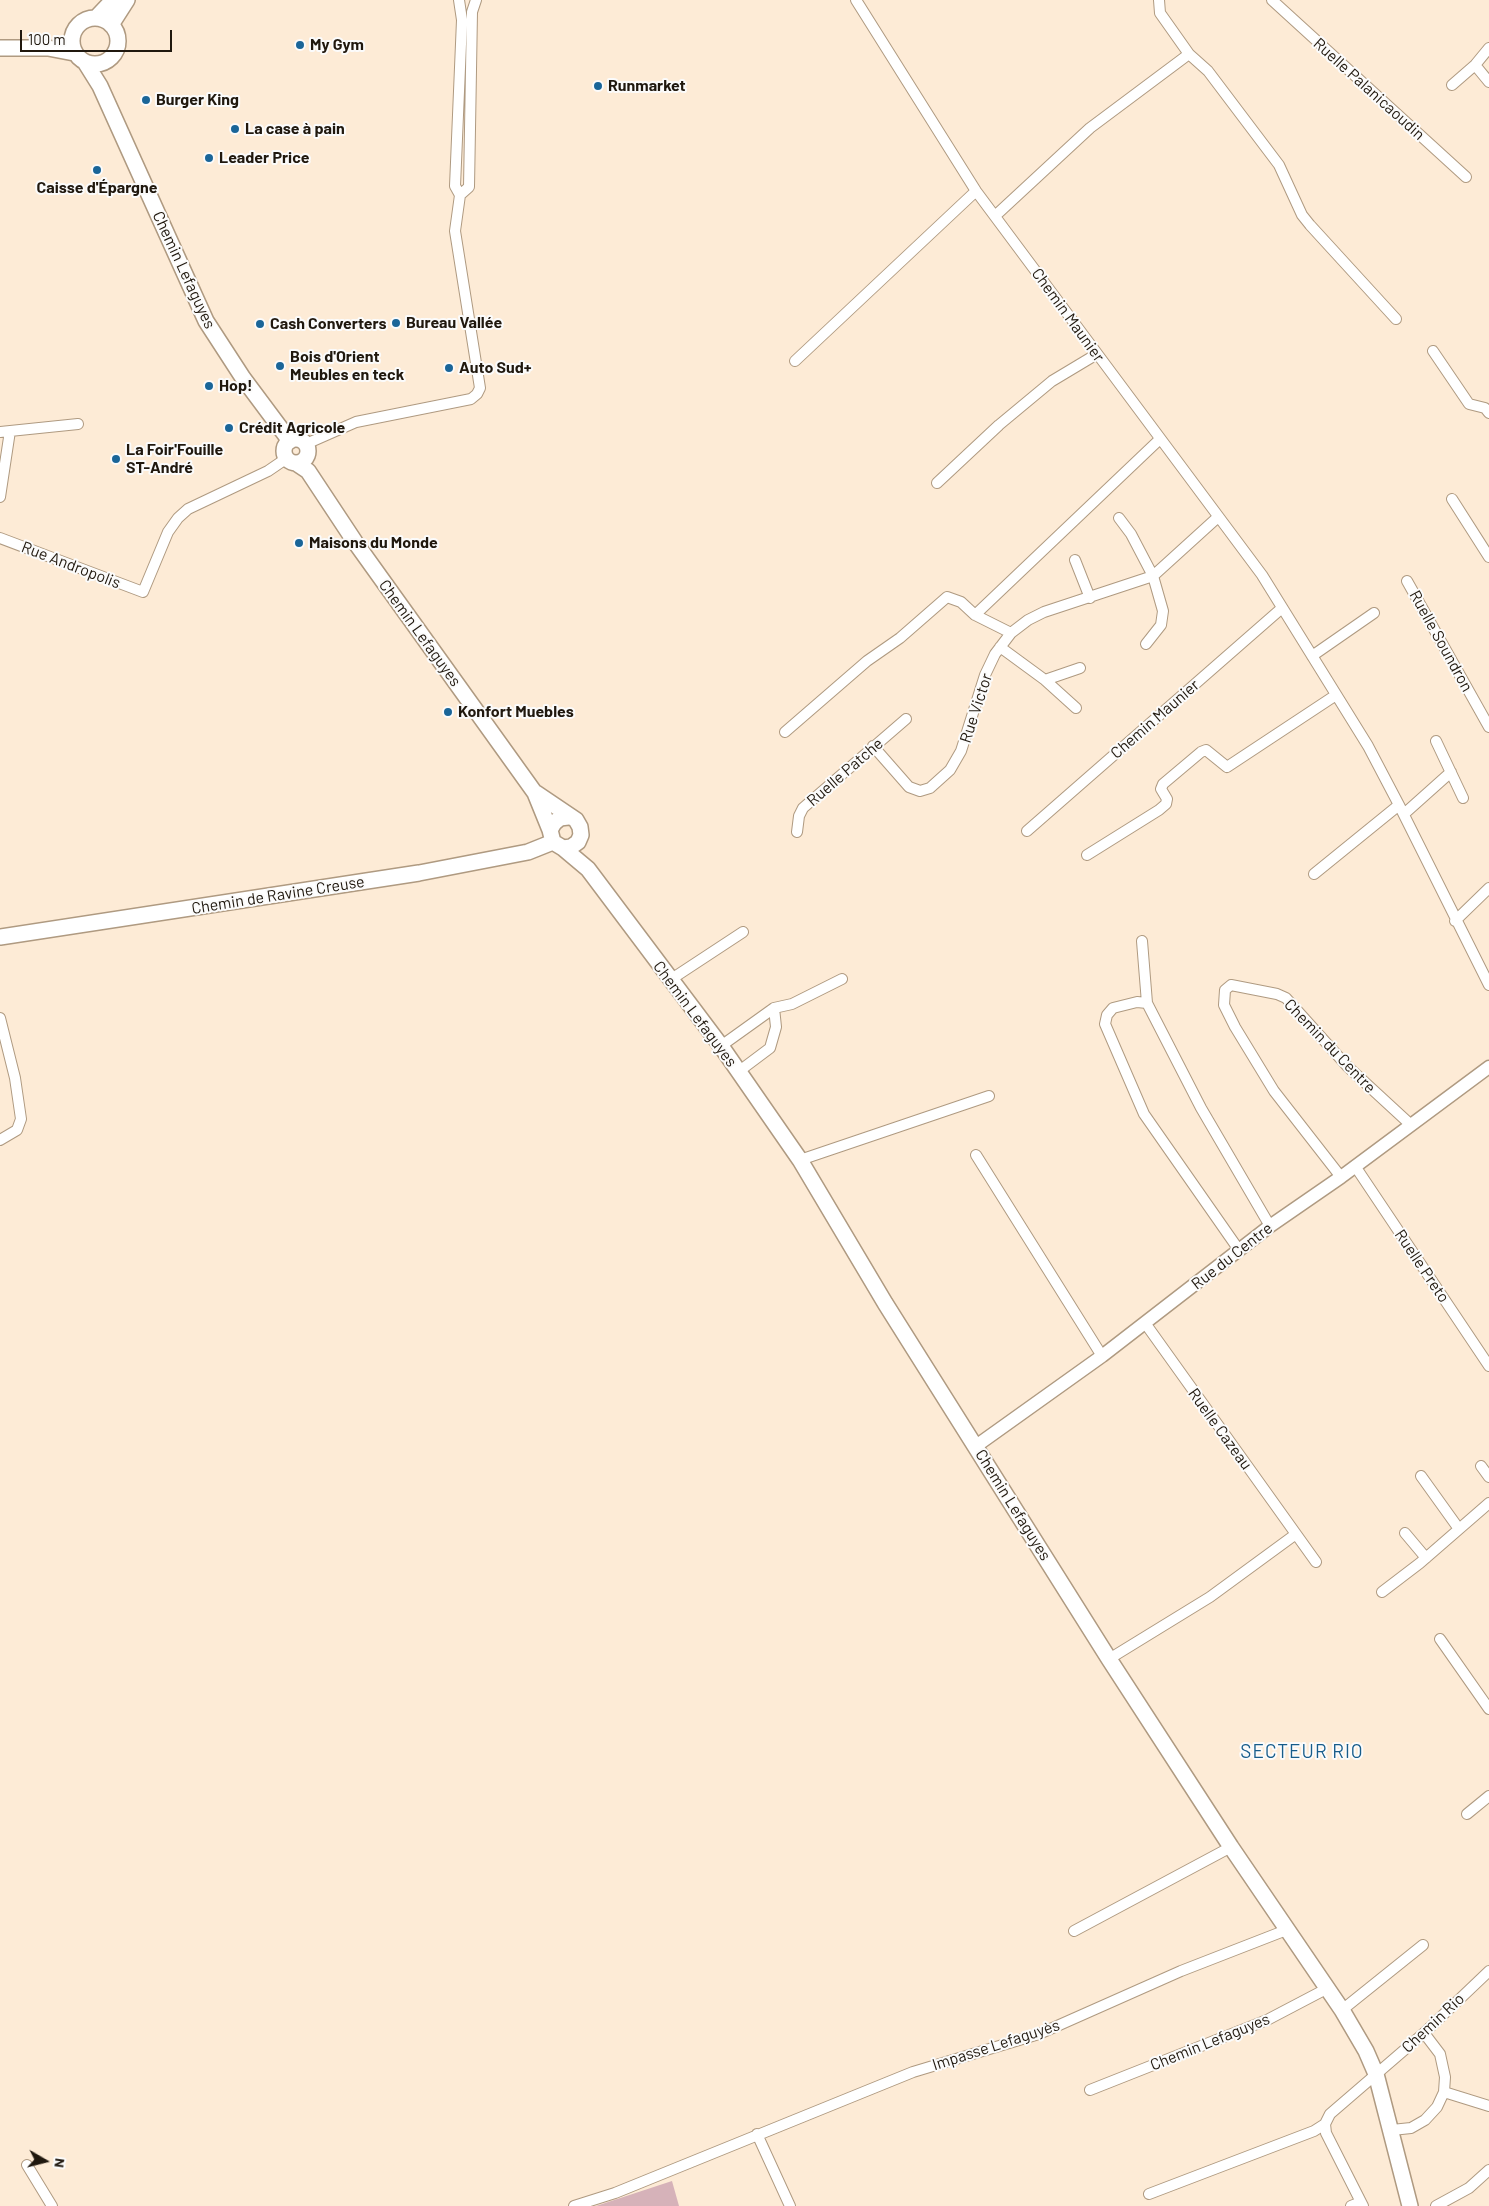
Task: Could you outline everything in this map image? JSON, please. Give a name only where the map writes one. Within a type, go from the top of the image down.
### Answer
[{"type":"main road","points":[[48,48],[72,34],[82,22],[96,18],[113,0]]},
{"type":"main road","points":[[111,25],[127,0]]},
{"type":"main road","points":[[0,48],[48,48],[80,58],[91,64],[103,63],[112,56],[117,46],[117,35],[111,25],[96,18]]},
{"type":"main road","points":[[72,34],[72,44],[80,58]]},
{"type":"main road","name":"Chemin Lefaguyes","points":[[80,58],[100,86],[206,321],[243,378],[290,441],[297,439],[301,458],[361,550],[535,793],[556,840],[588,869],[721,1046],[800,1160],[884,1302],[1109,1658],[1231,1847],[1289,1929],[1342,2010],[1366,2051],[1376,2074],[1392,2130],[1410,2206]]},
{"type":"main road","points":[[100,86],[103,63]]},
{"type":"main road","name":"Chemin Lefaguyes","points":[[535,793],[568,817]]},
{"type":"main road","points":[[568,817],[576,820],[580,827],[581,835],[578,842],[571,847],[556,840],[554,823],[560,818],[568,817]]},
{"type":"main road","name":"Chemin Lefaguyes","points":[[581,835],[588,869]]},
{"type":"main road","name":"Chemin de Ravine Creuse","points":[[0,937],[419,874],[528,852],[556,840]]},
{"type":"street","points":[[301,458],[356,422],[471,399],[477,394],[480,381],[455,231],[460,195],[455,186],[462,20],[459,0]]},
{"type":"street","points":[[460,195],[469,188],[472,12],[476,0]]},
{"type":"street","name":"Chemin Maunier","points":[[856,0],[976,190],[1262,575],[1368,746],[1402,809],[1455,921],[1489,985]]},
{"type":"street","points":[[1158,0],[1160,13],[1189,54],[1208,71],[1279,165],[1302,215],[1396,319]]},
{"type":"street","name":"Ruelle Palanicaoudin","points":[[1272,0],[1466,177]]},
{"type":"street","points":[[1452,85],[1475,65],[1489,48]]},
{"type":"street","points":[[996,216],[1090,128],[1189,54]]},
{"type":"street","points":[[1475,65],[1489,82]]},
{"type":"street","points":[[795,361],[976,190]]},
{"type":"street","points":[[1433,351],[1469,404],[1485,408],[1489,413]]},
{"type":"street","points":[[937,482],[999,425],[1052,381],[1097,354]]},
{"type":"street","points":[[0,497],[5,431],[78,424]]},
{"type":"street","points":[[975,615],[1160,439]]},
{"type":"street","name":"Rue Andropolis","points":[[0,538],[143,592],[168,532],[178,518],[188,510],[268,471],[301,458]]},
{"type":"street","points":[[1452,499],[1489,556]]},
{"type":"street","name":"Rue Victor","points":[[873,746],[909,786],[920,791],[930,788],[950,770],[961,751],[985,675],[1000,647],[1011,633],[1028,620],[1044,612],[1153,576],[1218,517]]},
{"type":"street","points":[[1119,518],[1131,534],[1153,576],[1164,618],[1146,644]]},
{"type":"street","points":[[1075,560],[1090,598]]},
{"type":"street","name":"Ruelle Soundron","points":[[1407,582],[1489,727]]},
{"type":"street","points":[[785,732],[867,661],[900,638],[948,597],[961,602],[975,615],[1011,633]]},
{"type":"street","name":"Chemin Maunier","points":[[1027,831],[1282,608]]},
{"type":"street","points":[[1312,656],[1374,614]]},
{"type":"street","points":[[1000,647],[1045,680],[1076,708]]},
{"type":"street","points":[[1045,680],[1080,668]]},
{"type":"street","points":[[1087,855],[1166,804],[1167,799],[1161,790],[1162,784],[1201,752],[1206,750],[1227,768],[1336,695]]},
{"type":"street","name":"Ruelle Patche","points":[[797,832],[799,816],[803,808],[906,719]]},
{"type":"street","points":[[1436,741],[1463,798]]},
{"type":"street","points":[[1314,874],[1451,772]]},
{"type":"street","points":[[1455,921],[1489,888]]},
{"type":"street","points":[[670,980],[743,932]]},
{"type":"street","points":[[1142,942],[1147,1003],[1201,1108],[1270,1226]]},
{"type":"street","points":[[721,1046],[774,1008],[792,1004],[842,979]]},
{"type":"street","name":"Chemin du Centre","points":[[1341,1177],[1274,1091],[1235,1027],[1224,1005],[1225,990],[1231,986],[1277,994],[1286,998],[1347,1066],[1411,1125]]},
{"type":"street","points":[[1147,1003],[1137,1002],[1113,1008],[1107,1016],[1105,1024],[1144,1114],[1239,1250]]},
{"type":"street","points":[[738,1072],[770,1048],[776,1027],[774,1008]]},
{"type":"street","points":[[0,1018],[21,1118],[17,1130],[0,1140]]},
{"type":"street","name":"Rue du Centre","points":[[976,1446],[1102,1356],[1270,1226],[1341,1177],[1489,1067]]},
{"type":"street","points":[[800,1160],[989,1096]]},
{"type":"street","points":[[976,1155],[1102,1356]]},
{"type":"street","name":"Ruelle Preto","points":[[1355,1166],[1489,1366]]},
{"type":"street","name":"Ruelle Cazeau","points":[[1145,1324],[1316,1562]]},
{"type":"street","points":[[1481,1466],[1489,1477]]},
{"type":"street","points":[[1421,1476],[1460,1529]]},
{"type":"street","points":[[1382,1592],[1426,1558],[1489,1503]]},
{"type":"street","points":[[1405,1533],[1426,1558]]},
{"type":"street","points":[[1109,1658],[1210,1597],[1296,1534]]},
{"type":"street","points":[[1440,1639],[1489,1709]]},
{"type":"street","points":[[1467,1814],[1489,1796]]},
{"type":"street","points":[[1074,1931],[1231,1847]]},
{"type":"street","name":"Impasse Lefaguyès","points":[[574,2206],[616,2193],[913,2072],[1039,2034],[1182,1971],[1289,1929]]},
{"type":"street","points":[[1342,2010],[1424,1945]]},
{"type":"street","name":"Chemin Rio","points":[[1376,2074],[1487,1976]]},
{"type":"street","name":"Chemin Lefaguyes","points":[[1090,2090],[1267,2020],[1328,1988]]},
{"type":"street","points":[[1392,2130],[1411,2128],[1425,2120],[1436,2107],[1444,2092],[1444,2071],[1440,2054],[1424,2033]]},
{"type":"street","points":[[1148,2194],[1314,2131],[1325,2124],[1330,2114],[1376,2074]]},
{"type":"street","points":[[1444,2092],[1489,2106]]},
{"type":"street","points":[[1325,2124],[1326,2133],[1358,2205]]},
{"type":"street","points":[[757,2134],[790,2206]]},
{"type":"street","points":[[26,2165],[52,2206]]},
{"type":"street","points":[[1436,2206],[1469,2188],[1489,2170]]},
{"type":"shaded area","points":[[672,2181],[679,2206],[596,2206]]},
{"type":"place","name":"My Gym","points":[[300,45]]},
{"type":"place","name":"Runmarket","points":[[598,86]]},
{"type":"place","name":"Burger King","points":[[146,100]]},
{"type":"place","name":"La case à pain","points":[[235,129]]},
{"type":"place","name":"Leader Price","points":[[209,158]]},
{"type":"place","name":"Caisse d'Épargne","points":[[97,170]]},
{"type":"place","name":"Bureau Vallée","points":[[396,323]]},
{"type":"place","name":"Cash Converters","points":[[260,324]]},
{"type":"place","name":"Bois d'Orient Meubles en teck","points":[[280,366]]},
{"type":"place","name":"Auto Sud+","points":[[449,368]]},
{"type":"place","name":"Hop!","points":[[209,386]]},
{"type":"place","name":"Crédit Agricole","points":[[229,428]]},
{"type":"place","name":"La Foir'Fouille ST-André","points":[[116,459]]},
{"type":"place","name":"Maisons du Monde","points":[[299,543]]},
{"type":"place","name":"Konfort Muebles","points":[[448,712]]},
{"type":"district","name":"SECTEUR RIO","points":[[1302,1752]]}]
